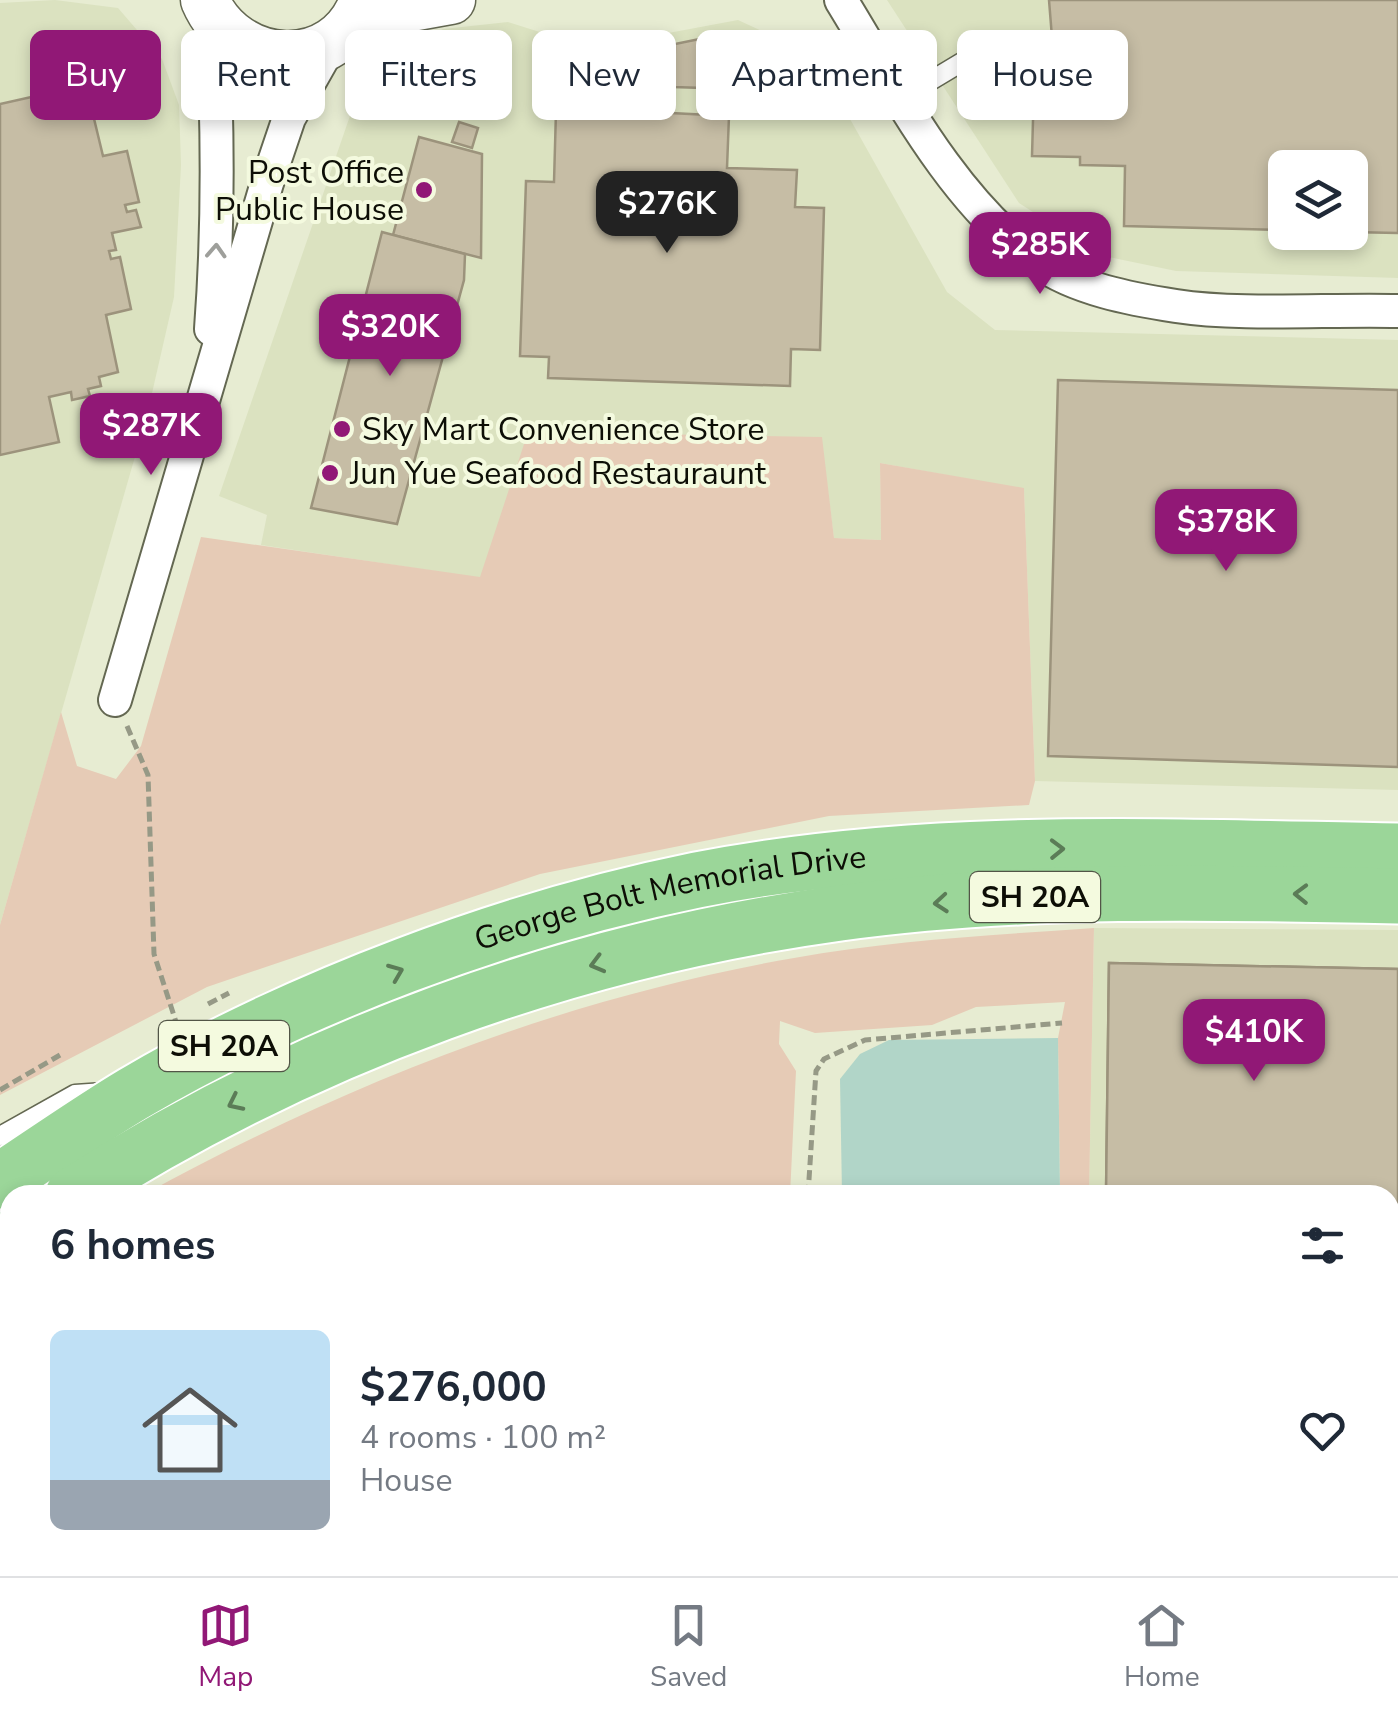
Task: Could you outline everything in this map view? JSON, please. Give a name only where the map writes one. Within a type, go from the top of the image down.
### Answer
[{"type":"highway","name":"George Bolt Memorial Drive","points":[[0,1181],[145,1088],[224,1045],[439,955],[559,913],[698,880],[820,862],[990,849],[1398,851]]},
{"type":"highway","name":"George Bolt Memorial Drive","points":[[90,1185],[210,1115],[396,1032],[519,985],[675,944],[840,913],[998,898],[1206,892],[1398,896]]},
{"type":"street","points":[[206,4],[227,34],[260,53],[298,56],[345,28],[400,9],[451,0]]},
{"type":"street","points":[[842,0],[860,30]]},
{"type":"street","points":[[206,4],[218,100],[217,248],[207,383]]},
{"type":"street","points":[[115,700],[289,118],[345,28]]},
{"type":"street","points":[[917,120],[979,208],[1040,263],[1102,291],[1180,306],[1398,311]]},
{"type":"lane","points":[[0,1136],[75,1094],[145,1088]]},
{"type":"path","points":[[115,700],[148,775],[154,954],[177,1025]]},
{"type":"path","points":[[809,1185],[816,1071],[824,1059],[865,1040],[1062,1022]]},
{"type":"path","points":[[0,1090],[60,1055]]},
{"type":"shaded area","points":[[55,0],[118,8],[137,30],[30,30],[30,120],[161,120],[161,58],[179,105],[181,165],[174,297],[147,415],[0,925],[0,3]]},
{"type":"shaded area","points":[[887,0],[1398,0],[1398,278],[1176,271],[1099,255],[1019,203],[965,120],[1128,120],[1128,30],[957,30],[957,108],[937,77],[937,30],[907,30]]},
{"type":"shaded area","points":[[738,20],[760,30],[696,30],[696,120],[851,120],[947,292],[995,330],[1398,340],[1398,790],[1035,781],[1024,489],[880,463],[881,540],[834,538],[821,437],[481,578],[261,545],[267,515],[219,496],[349,120],[512,120],[512,30],[441,30],[508,22],[533,30],[532,120],[676,120],[676,32]]},
{"type":"shaded area","points":[[528,432],[822,437],[834,538],[881,540],[880,463],[1024,488],[1035,781],[1029,805],[829,816],[540,874],[207,987],[0,1095],[0,925],[61,712],[77,766],[116,779],[141,746],[201,537],[480,577]]},
{"type":"shaded area","points":[[1094,928],[1398,930],[1398,1185],[1089,1185]]},
{"type":"shaded area","points":[[1094,928],[1089,1185],[1060,1185],[1058,1038],[1065,1002],[976,1007],[932,1025],[815,1033],[780,1021],[779,1044],[796,1071],[790,1185],[162,1185],[298,1116],[378,1081],[541,1021],[708,975],[831,952]]},
{"type":"water","points":[[1058,1038],[1060,1185],[842,1185],[840,1079],[860,1054],[889,1040]]},
{"type":"building","points":[[1049,0],[1398,0],[1398,233],[1368,232],[1368,150],[1268,150],[1268,230],[1124,226],[1125,166],[1080,165],[1080,157],[1032,156],[1033,120],[1128,120],[1128,30],[1051,30]]},
{"type":"building","points":[[696,40],[696,88],[676,87],[676,44]]},
{"type":"building","points":[[30,97],[30,120],[94,120],[103,156],[127,151],[139,202],[125,205],[127,212],[136,210],[141,227],[112,233],[116,250],[109,251],[111,259],[120,257],[131,309],[106,315],[118,372],[99,377],[101,386],[88,389],[90,396],[72,400],[71,392],[49,397],[59,442],[0,455],[0,104]]},
{"type":"building","points":[[676,113],[696,114],[696,120],[729,120],[727,168],[797,170],[795,207],[824,208],[820,350],[791,349],[790,386],[548,378],[549,357],[520,356],[526,181],[554,182],[556,120],[676,120]]},
{"type":"building","points":[[459,122],[478,128],[472,148],[452,142]]},
{"type":"building","points":[[419,137],[482,154],[481,258],[393,235]]},
{"type":"building","points":[[382,232],[465,254],[464,280],[397,524],[311,508]]},
{"type":"building","points":[[1058,380],[1398,390],[1398,767],[1048,756]]},
{"type":"building","points":[[1109,963],[1398,969],[1398,1185],[1106,1185]]},
{"type":"building","points":[[1109,963],[1398,969],[1398,1185],[1106,1185]]},
{"type":"place","name":"Post Office Public House","points":[[424,190]]},
{"type":"place","name":"Sky Mart Convenience Store","points":[[342,429]]},
{"type":"place","name":"Jun Yue Seafood Restauraunt","points":[[330,473]]}]
